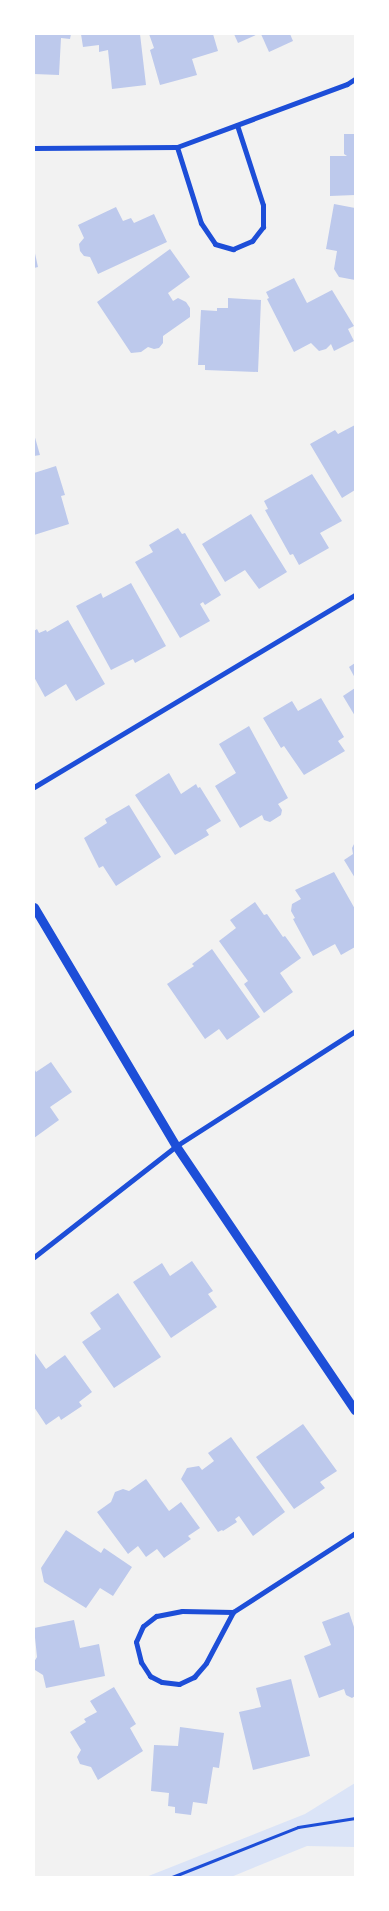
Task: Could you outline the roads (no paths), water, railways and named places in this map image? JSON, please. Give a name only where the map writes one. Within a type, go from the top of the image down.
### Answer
[{"type":"street","points":[[34,148],[177,147],[348,84],[355,79]]},
{"type":"street","points":[[348,84],[355,84]]},
{"type":"street","points":[[177,147],[201,223],[215,244],[233,249],[252,241],[263,227],[262,205],[237,125]]},
{"type":"street","points":[[34,787],[355,596]]},
{"type":"street","points":[[34,907],[176,1146],[355,1410]]},
{"type":"street","points":[[34,1256],[176,1146],[355,1031]]},
{"type":"street","points":[[233,1612],[182,1611],[156,1616],[143,1626],[136,1642],[141,1662],[150,1676],[162,1682],[179,1684],[194,1677],[206,1664],[233,1612],[355,1533]]}]
